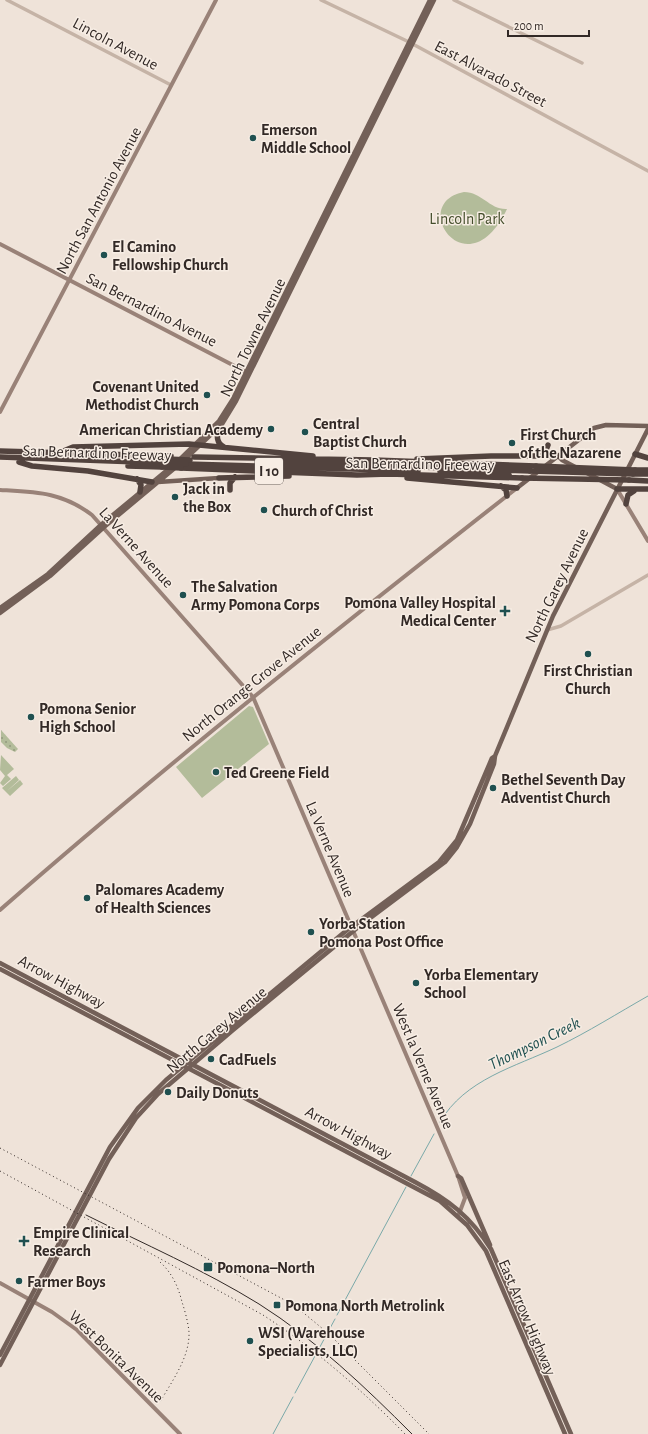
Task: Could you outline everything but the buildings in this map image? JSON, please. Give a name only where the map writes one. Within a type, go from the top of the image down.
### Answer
[{"type":"highway","points":[[218,428],[218,443],[226,448]]},
{"type":"highway","points":[[61,452],[73,447],[199,445],[357,460]]},
{"type":"highway","points":[[544,455],[548,445]]},
{"type":"highway","points":[[0,452],[166,465]]},
{"type":"highway","name":"San Bernardino Freeway","points":[[0,452],[61,452],[166,465],[188,462],[357,475],[389,474],[648,481]]},
{"type":"highway","points":[[636,454],[648,458]]},
{"type":"highway","points":[[374,460],[544,455],[558,456]]},
{"type":"highway","points":[[0,457],[166,465]]},
{"type":"highway","name":"San Bernardino Freeway","points":[[0,461],[166,465],[188,462],[374,460],[536,466],[634,472],[648,470]]},
{"type":"highway","points":[[19,462],[32,466],[88,471],[155,482]]},
{"type":"highway","points":[[188,462],[530,471],[634,472],[648,474]]},
{"type":"highway","points":[[188,462],[506,473],[512,478]]},
{"type":"highway","points":[[389,474],[409,478],[517,488]]},
{"type":"highway","points":[[220,478],[357,475]]},
{"type":"highway","points":[[230,490],[230,483],[235,477]]},
{"type":"highway","points":[[136,479],[141,485],[140,492]]},
{"type":"highway","points":[[501,486],[506,490],[507,496]]},
{"type":"highway","points":[[617,489],[648,489]]},
{"type":"highway","points":[[626,504],[628,494],[636,490]]},
{"type":"main road","name":"North San Antonio Avenue","points":[[0,412],[216,0]]},
{"type":"main road","name":"North Towne Avenue","points":[[0,608],[48,574],[155,482],[166,465],[199,445],[218,428],[230,412],[430,0]]},
{"type":"main road","name":"North Towne Avenue","points":[[410,43],[434,0]]},
{"type":"main road","name":"San Bernardino Avenue","points":[[0,244],[248,373]]},
{"type":"main road","name":"North Towne Avenue","points":[[199,445],[219,421],[248,373]]},
{"type":"main road","name":"North Orange Grove Avenue","points":[[0,910],[109,815],[253,697],[590,430],[598,426],[606,425],[648,426]]},
{"type":"main road","name":"North Garey Avenue","points":[[0,1365],[31,1300],[105,1157],[131,1117],[157,1088],[222,1040],[352,929],[438,868],[454,851],[465,834],[494,766],[495,756],[546,630],[648,429]]},
{"type":"main road","points":[[558,456],[562,460],[617,489],[648,541]]},
{"type":"main road","points":[[166,465],[177,480]]},
{"type":"main road","points":[[155,482],[220,478]]},
{"type":"main road","name":"North Towne Avenue","points":[[0,613],[47,579],[140,492],[155,482]]},
{"type":"main road","name":"La Verne Avenue","points":[[0,490],[38,492],[62,498],[80,506],[103,526],[253,697],[352,929]]},
{"type":"main road","name":"North Garey Avenue","points":[[0,1355],[104,1168],[127,1131],[148,1103],[232,1024],[296,972],[439,862],[457,840],[470,813],[492,758],[495,756]]},
{"type":"main road","points":[[465,834],[472,815],[470,813]]},
{"type":"main road","name":"West la Verne Avenue","points":[[352,929],[458,1176],[464,1194],[464,1203],[459,1214]]},
{"type":"main road","name":"Arrow Highway","points":[[0,963],[440,1201],[476,1228],[491,1249],[571,1434]]},
{"type":"main road","name":"Arrow Highway","points":[[0,969],[188,1065]]},
{"type":"main road","points":[[294,980],[296,972]]},
{"type":"main road","points":[[239,1025],[247,1013]]},
{"type":"main road","points":[[222,1040],[231,1029],[232,1024]]},
{"type":"main road","points":[[127,1131],[125,1128],[131,1120],[131,1117]]},
{"type":"main road","points":[[104,1168],[106,1160],[105,1157]]},
{"type":"main road","points":[[458,1176],[461,1178],[488,1238],[491,1249]]},
{"type":"main road","name":"East Arrow Highway","points":[[459,1214],[475,1234],[490,1260],[565,1434]]},
{"type":"main road","name":"West Bonita Avenue","points":[[0,1283],[61,1317],[77,1330],[180,1434]]},
{"type":"street","name":"Lincoln Avenue","points":[[7,0],[171,86]]},
{"type":"street","name":"East Alvarado Street","points":[[321,0],[410,43],[648,171]]},
{"type":"street","points":[[454,0],[582,63]]},
{"type":"street","points":[[546,630],[560,626],[648,575]]},
{"type":"green space","name":"Lincoln Park","points":[[464,192],[476,195],[501,209],[507,209],[491,233],[475,243],[461,243],[449,236],[442,224],[441,211],[448,199]]},
{"type":"green space","points":[[249,706],[253,707],[269,744],[202,798],[176,767]]},
{"type":"green space","points":[[1,730],[18,749],[15,752],[7,748],[1,742]]},
{"type":"green space","points":[[1,755],[14,769],[7,775],[11,779],[3,786],[0,783],[5,776],[0,770]]},
{"type":"green space","points":[[16,776],[19,780],[7,791],[20,780],[23,784],[10,796],[2,788]]},
{"type":"waterway","name":"Thompson Creek","points":[[440,1122],[450,1107],[477,1085],[508,1068],[569,1041],[648,996]]},
{"type":"waterway","name":"Thompson Creek","points":[[411,1176],[434,1134]]},
{"type":"waterway","name":"Thompson Creek","points":[[337,1315],[406,1187]]},
{"type":"waterway","name":"Thompson Creek","points":[[295,1393],[335,1319]]},
{"type":"waterway","name":"Thompson Creek","points":[[273,1434],[293,1397]]},
{"type":"tram line","points":[[86,1215],[217,1280],[280,1318],[339,1365],[412,1434]]},
{"type":"railway","points":[[0,1148],[294,1305],[329,1334],[429,1434]]},
{"type":"railway","points":[[0,1171],[263,1315],[301,1342],[337,1371],[405,1434]]},
{"type":"railway","points":[[160,1262],[171,1275],[176,1285],[185,1313],[189,1332],[187,1351],[175,1377],[160,1402]]},
{"type":"place","name":"Emerson Middle School","points":[[253,138]]},
{"type":"place","name":"El Camino Fellowship Church","points":[[104,255]]},
{"type":"place","name":"Covenant United Methodist Church","points":[[207,395]]},
{"type":"place","name":"American Christian Academy","points":[[271,429]]},
{"type":"place","name":"Central Baptist Church","points":[[305,432]]},
{"type":"place","name":"First Church of the Nazarene","points":[[512,443]]},
{"type":"place","name":"Jack in the Box","points":[[175,497]]},
{"type":"place","name":"Church of Christ","points":[[264,510]]},
{"type":"place","name":"The Salvation Army Pomona Corps","points":[[183,595]]},
{"type":"place","name":"Pomona Valley Hospital Medical Center","points":[[505,611]]},
{"type":"place","name":"First Christian Church","points":[[588,654]]},
{"type":"place","name":"Pomona Senior High School","points":[[31,717]]},
{"type":"place","name":"Ted Greene Field","points":[[216,772]]},
{"type":"place","name":"Bethel Seventh Day Adventist Church","points":[[493,788]]},
{"type":"place","name":"Palomares Academy of Health Sciences","points":[[87,898]]},
{"type":"place","name":"Yorba Station Pomona Post Office","points":[[311,932]]},
{"type":"place","name":"Yorba Elementary School","points":[[416,983]]},
{"type":"place","name":"CadFuels","points":[[211,1059]]},
{"type":"place","name":"Daily Donuts","points":[[168,1092]]},
{"type":"place","name":"Empire Clinical Research","points":[[24,1241]]},
{"type":"place","name":"Pomona–North","points":[[208,1267]]},
{"type":"place","name":"Farmer Boys","points":[[19,1281]]},
{"type":"place","name":"Pomona North Metrolink","points":[[277,1305]]},
{"type":"place","name":"WSI (Warehouse Specialists, LLC)","points":[[250,1341]]}]
